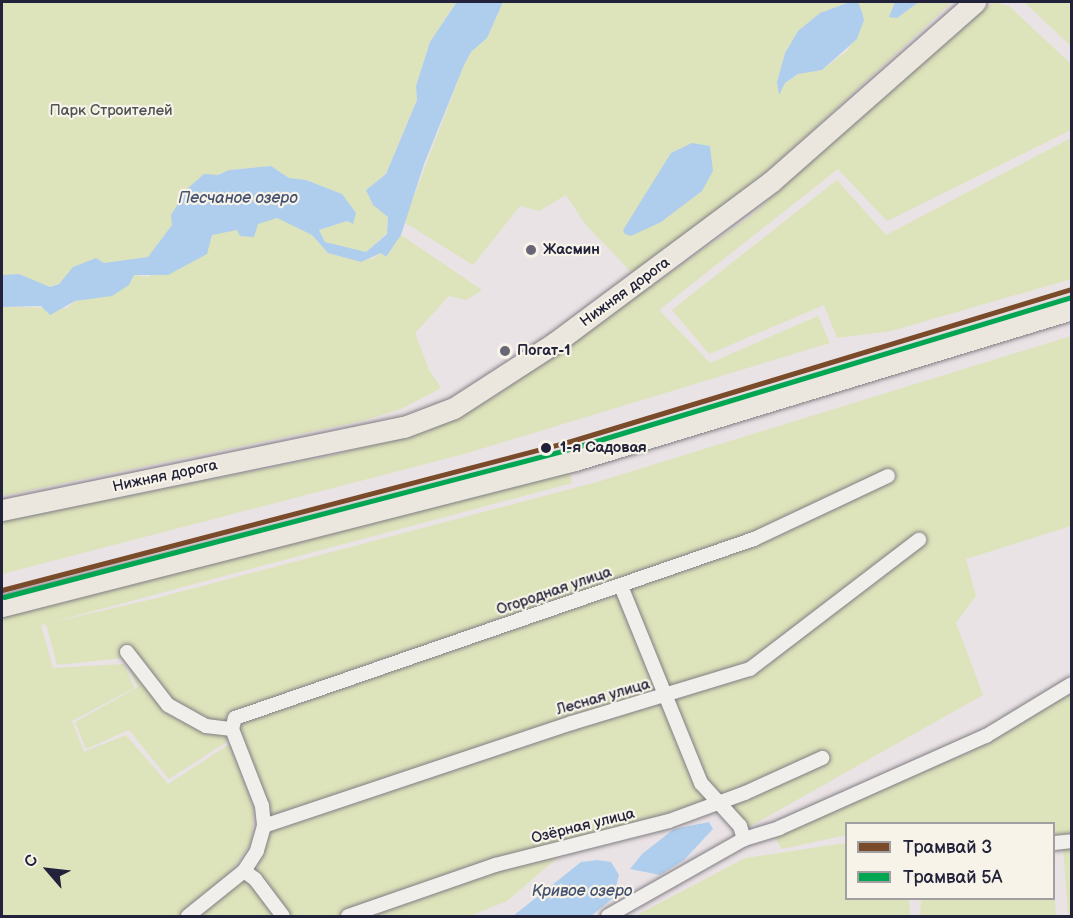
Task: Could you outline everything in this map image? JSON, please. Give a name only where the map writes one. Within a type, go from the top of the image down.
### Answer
[{"type":"main road","name":"Нижняя дорога","points":[[2,510],[404,427],[454,408],[556,342],[772,181],[975,2]]},
{"type":"main road","points":[[2,606],[575,460],[1071,309]]},
{"type":"street","name":"Огородная улица","points":[[232,729],[235,718],[753,539],[888,476]]},
{"type":"street","name":"Лесная улица","points":[[264,826],[573,723],[668,696],[750,669],[919,540]]},
{"type":"street","points":[[621,586],[668,696],[701,783],[740,826],[744,839]]},
{"type":"street","points":[[127,652],[168,705],[206,726],[232,729],[262,806],[264,826],[257,851],[244,871],[188,916]]},
{"type":"street","points":[[608,916],[744,839],[779,828],[986,736],[1071,684]]},
{"type":"street","name":"Озёрная улица","points":[[348,916],[495,865],[669,821],[719,803],[822,758]]},
{"type":"street","points":[[1055,843],[1071,841]]},
{"type":"street","points":[[244,871],[255,879],[283,916]]},
{"type":"green space","name":"Парк Строителей","points":[[2,2],[456,2],[430,42],[416,86],[417,99],[386,174],[366,190],[373,205],[388,216],[387,233],[366,252],[324,242],[319,230],[347,221],[353,224],[342,194],[306,180],[289,178],[271,166],[229,170],[218,175],[148,257],[104,263],[50,287],[19,274],[2,275]]},
{"type":"green space","points":[[503,2],[850,2],[820,13],[798,31],[785,53],[777,82],[785,83],[802,72],[822,70],[848,50],[864,20],[856,2],[895,2],[890,16],[897,18],[919,2],[952,2],[778,162],[634,275],[585,224],[566,195],[539,211],[520,206],[473,265],[404,222],[464,65],[471,52],[487,38]],"holes":[[[710,146],[712,163],[702,191],[653,226],[645,228],[632,220],[671,153],[681,148]]]},
{"type":"green space","points":[[995,2],[1009,6],[1071,64],[1071,130],[887,221],[838,169],[659,310],[710,363],[818,316],[830,343],[464,454],[2,574],[2,521],[329,456],[403,437],[460,416],[495,396],[752,215],[969,18]]},
{"type":"green space","points":[[1024,2],[1071,2],[1071,46]]},
{"type":"green space","points":[[1071,138],[1071,279],[891,331],[837,338],[824,305],[709,354],[672,310],[837,180],[886,235]]},
{"type":"green space","points":[[277,217],[312,235],[328,253],[372,259],[381,253],[386,257],[401,235],[482,290],[466,300],[449,296],[415,333],[429,370],[441,388],[401,409],[362,421],[2,496],[2,307],[67,308],[75,301],[93,298],[134,275],[148,277],[212,235]]},
{"type":"green space","points":[[1071,336],[1071,526],[966,559],[976,596],[956,623],[983,695],[749,827],[721,799],[579,839],[507,901],[470,916],[195,916],[198,910],[256,871],[270,819],[238,725],[225,743],[169,779],[129,730],[86,749],[75,722],[138,687],[123,658],[57,665],[46,624],[41,625],[53,668],[124,664],[134,688],[72,721],[84,752],[126,735],[168,784],[230,744],[254,808],[252,842],[234,868],[183,916],[2,916],[2,613],[569,470],[572,483],[49,623],[153,599],[597,482]]},
{"type":"green space","points":[[1071,690],[1071,834],[1055,836],[1055,822],[845,822],[845,835],[782,849],[775,838],[824,810],[968,753]]},
{"type":"green space","points":[[845,843],[845,900],[909,900],[910,916],[635,916],[745,858]]},
{"type":"green space","points":[[1071,845],[1071,916],[1068,916],[1063,846]]},
{"type":"green space","points":[[921,900],[1055,900],[1056,916],[920,916]]},
{"type":"water","name":"Песчаное озеро","points":[[503,2],[487,38],[471,52],[464,65],[424,164],[401,235],[386,257],[381,253],[361,262],[328,253],[312,235],[277,218],[258,224],[254,237],[240,236],[237,230],[212,235],[207,254],[168,275],[134,275],[129,285],[112,296],[75,301],[50,315],[41,306],[2,307],[2,275],[19,274],[50,287],[59,284],[73,267],[96,258],[104,263],[148,257],[172,225],[171,215],[187,189],[204,174],[218,175],[229,170],[271,166],[289,178],[306,180],[342,194],[356,213],[353,224],[347,221],[319,230],[325,242],[366,252],[387,234],[388,217],[373,205],[366,190],[386,174],[417,100],[416,86],[430,42],[456,3]]},
{"type":"water","points":[[850,2],[858,2],[864,20],[857,39],[822,70],[798,74],[785,83],[779,95],[777,82],[785,53],[798,31],[820,13]]},
{"type":"water","points":[[895,2],[919,2],[897,18],[889,17]]},
{"type":"water","points":[[692,143],[710,146],[713,171],[702,191],[661,222],[631,236],[625,234],[623,230],[671,153]]},
{"type":"water","points":[[709,822],[713,829],[684,860],[660,875],[630,869],[642,854],[674,829]]},
{"type":"water","name":"Кривое озеро","points":[[597,860],[611,862],[619,875],[613,898],[591,916],[513,916],[581,862]]},
{"type":"tram line","name":"3","points":[[2,590],[568,442],[1072,289]]},
{"type":"tram line","name":"5А","points":[[4,597],[570,449],[1072,297]]},
{"type":"place","name":"Жасмин","points":[[531,250]]},
{"type":"place","name":"Погат-1","points":[[505,351]]},
{"type":"place","name":"1-я Садовая","points":[[546,448]]}]
